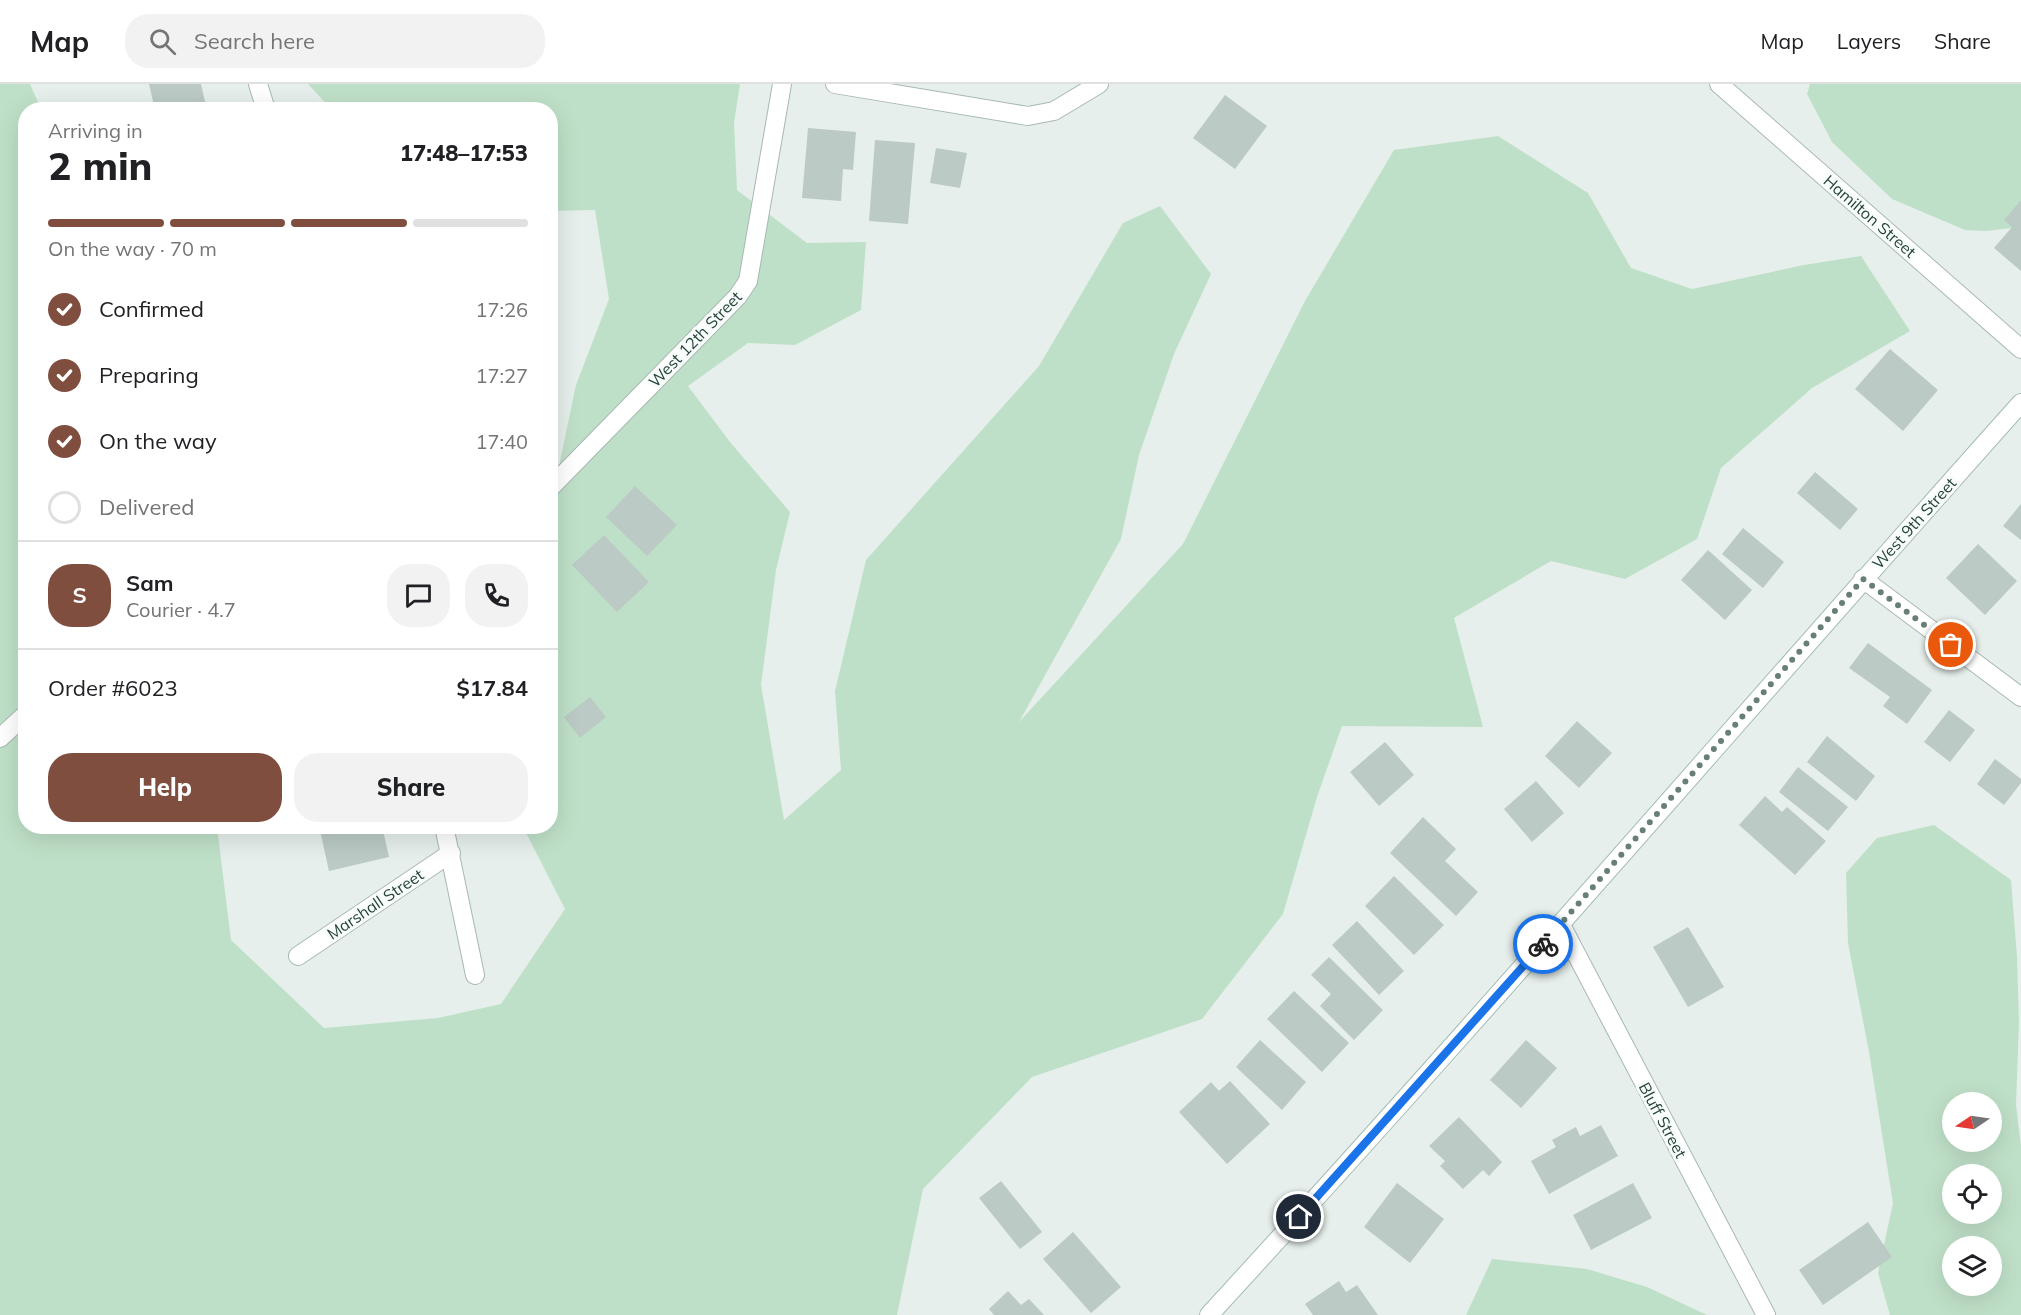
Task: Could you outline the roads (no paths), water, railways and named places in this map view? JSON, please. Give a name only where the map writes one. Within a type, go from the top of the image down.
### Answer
[{"type":"street","points":[[258,84],[264,102]]},
{"type":"street","name":"West 12th Street","points":[[558,480],[738,296],[748,281],[782,84]]},
{"type":"street","points":[[835,84],[1028,116],[1054,111],[1078,99],[1098,84]]},
{"type":"street","name":"Hamilton Street","points":[[1719,84],[2021,349]]},
{"type":"street","name":"West 9th Street","points":[[1209,1315],[1561,925],[1863,579],[2021,403]]},
{"type":"street","points":[[1863,579],[2021,697]]},
{"type":"street","points":[[0,738],[18,721]]},
{"type":"street","points":[[446,834],[475,975]]},
{"type":"street","name":"Marshall Street","points":[[298,956],[451,853]]},
{"type":"street","name":"Bluff Street","points":[[1561,925],[1766,1315]]}]
